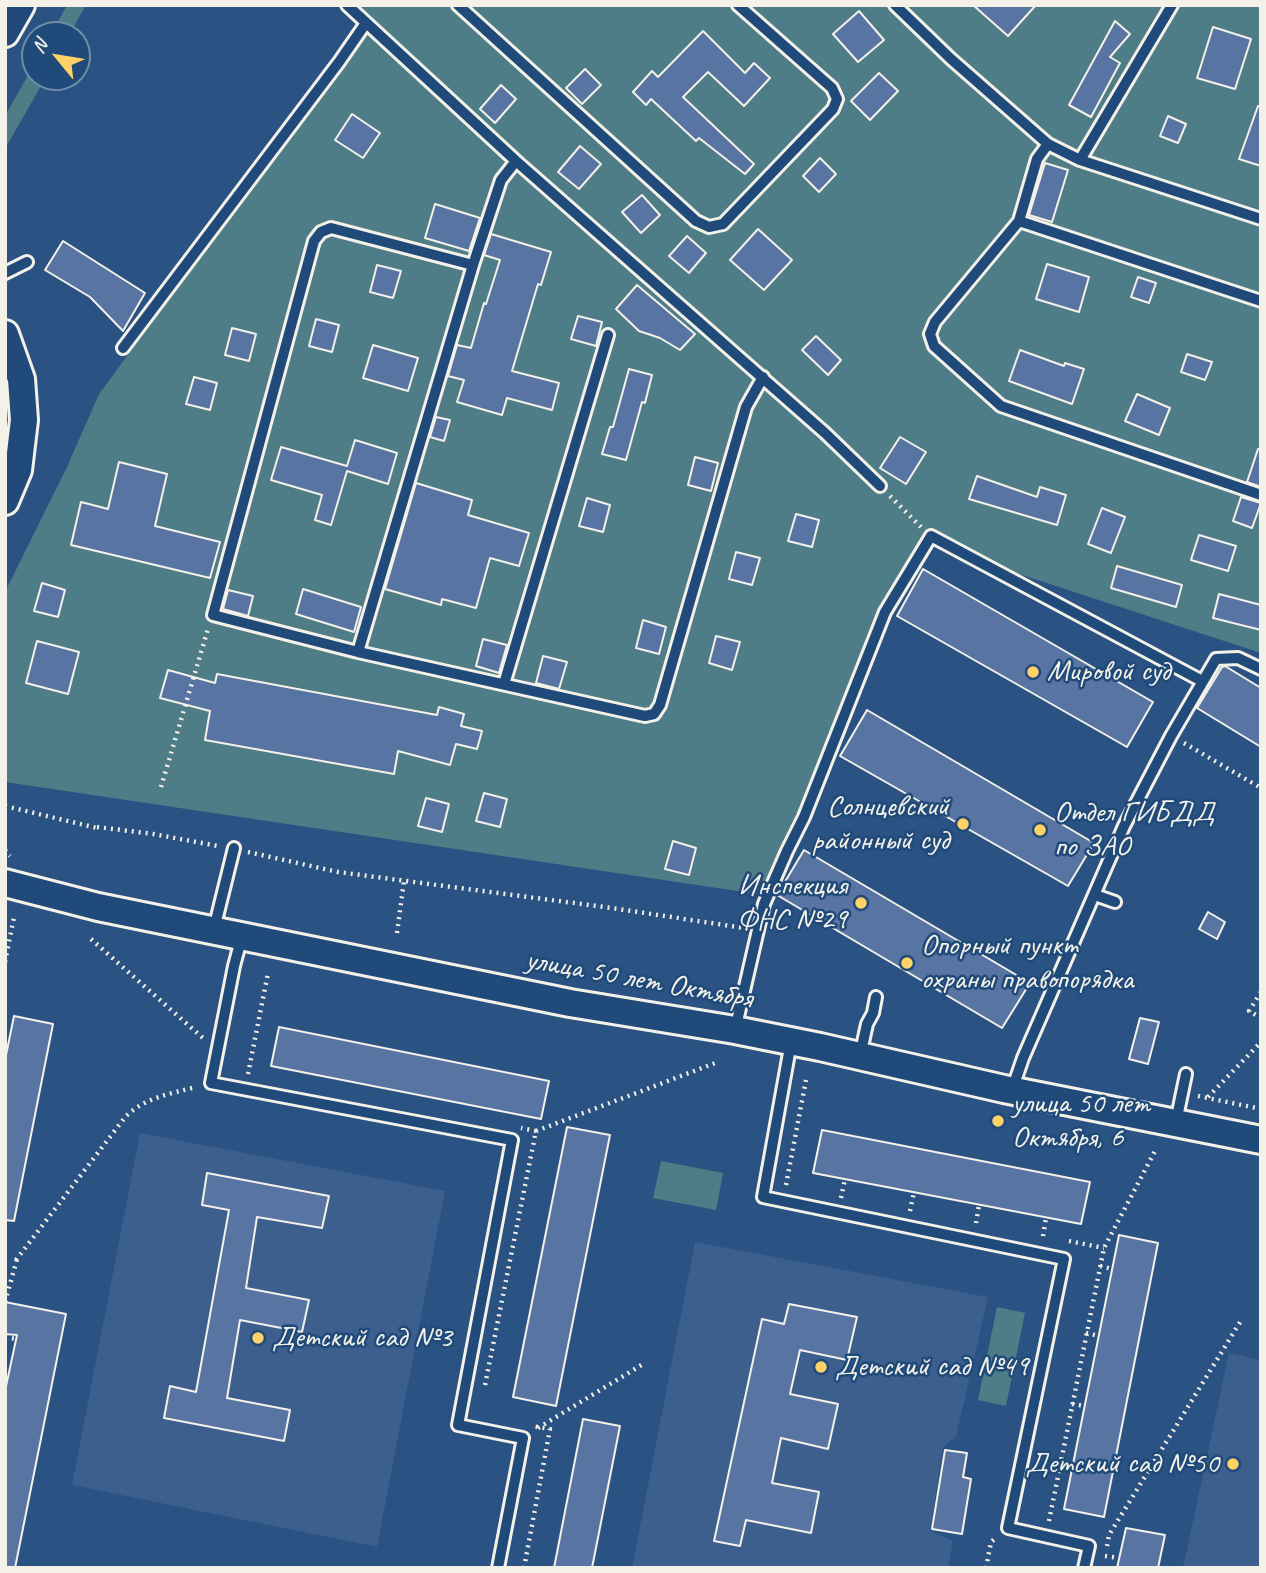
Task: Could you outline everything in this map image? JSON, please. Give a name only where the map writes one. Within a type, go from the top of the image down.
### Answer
[{"type":"street","points":[[5,33],[21,5]]},
{"type":"street","points":[[5,334],[21,379],[24,420],[18,470],[5,502]]},
{"type":"street","name":"улица 50 лет Октября","points":[[5,883],[98,907],[570,1003],[735,1030],[1261,1140]]},
{"type":"lane","points":[[346,5],[516,161],[763,377],[880,486]]},
{"type":"lane","points":[[458,5],[696,221],[709,228],[723,224],[833,109],[837,99],[832,88],[738,5]]},
{"type":"lane","points":[[895,5],[950,60],[1048,144],[1080,160],[1261,219]]},
{"type":"lane","points":[[1080,160],[1172,5]]},
{"type":"lane","points":[[123,348],[366,23]]},
{"type":"lane","points":[[1048,144],[1038,159],[1019,220],[935,322],[930,334],[934,346],[1002,406],[1261,495]]},
{"type":"lane","points":[[358,652],[472,265],[501,180],[516,161]]},
{"type":"lane","points":[[1019,220],[1261,301]]},
{"type":"lane","points":[[472,265],[331,228],[321,232],[314,241],[213,615],[358,652],[645,716],[654,714],[660,705],[746,407],[763,377]]},
{"type":"lane","points":[[5,273],[27,262]]},
{"type":"lane","points":[[504,684],[608,335]]},
{"type":"lane","points":[[735,1030],[764,904],[786,851],[804,817],[885,612],[931,536],[1202,681]]},
{"type":"lane","points":[[1012,1090],[1124,826],[1202,681],[1216,659],[1238,658],[1261,669]]},
{"type":"lane","points":[[214,929],[234,848]]},
{"type":"lane","points":[[1095,895],[1115,902]]},
{"type":"lane","points":[[242,936],[211,1083],[512,1139],[458,1425],[523,1438],[498,1568]]},
{"type":"lane","points":[[860,1056],[876,997]]},
{"type":"lane","points":[[791,1042],[763,1197],[1064,1259],[1008,1528],[1089,1546],[1084,1568]]},
{"type":"lane","points":[[1175,1123],[1186,1074]]},
{"type":"path","points":[[880,486],[931,536]]},
{"type":"path","points":[[161,787],[213,615]]},
{"type":"path","points":[[1171,736],[1261,788]]},
{"type":"path","points":[[5,806],[97,827],[234,848],[338,872],[758,930]]},
{"type":"path","points":[[5,850],[9,856]]},
{"type":"path","points":[[397,933],[404,881]]},
{"type":"path","points":[[5,962],[14,917]]},
{"type":"path","points":[[91,939],[218,1051]]},
{"type":"path","points":[[260,1076],[247,1074],[268,973]]},
{"type":"path","points":[[1261,992],[1250,1012],[1261,1018]]},
{"type":"path","points":[[1207,1097],[1261,1042]]},
{"type":"path","points":[[512,1139],[718,1062]]},
{"type":"path","points":[[797,1188],[785,1185],[806,1080]]},
{"type":"path","points":[[5,1302],[16,1259],[114,1130],[138,1105],[157,1097],[211,1083]]},
{"type":"path","points":[[1183,1093],[1261,1109]]},
{"type":"path","points":[[510,1125],[537,1130]]},
{"type":"path","points":[[484,1388],[537,1130]]},
{"type":"path","points":[[1061,1525],[1048,1523],[1104,1248],[1155,1152]]},
{"type":"path","points":[[841,1198],[845,1179]]},
{"type":"path","points":[[899,1209],[910,1211],[914,1192]]},
{"type":"path","points":[[830,1195],[853,1200]]},
{"type":"path","points":[[976,1223],[979,1205]]},
{"type":"path","points":[[1046,1218],[1043,1236],[1055,1239]]},
{"type":"path","points":[[1068,1241],[1104,1248]]},
{"type":"path","points":[[1100,1266],[1112,1269]]},
{"type":"path","points":[[1097,1532],[1109,1535],[1242,1319]]},
{"type":"path","points":[[1086,1333],[1099,1336]]},
{"type":"path","points":[[5,1337],[16,1339]]},
{"type":"path","points":[[523,1438],[643,1364]]},
{"type":"path","points":[[1072,1404],[1085,1406]]},
{"type":"path","points":[[524,1568],[550,1429],[528,1425]]},
{"type":"path","points":[[1059,1468],[1072,1471]]},
{"type":"path","points":[[986,1568],[991,1542],[1008,1528]]},
{"type":"path","points":[[1105,1556],[1119,1558]]},
{"type":"shaded area","name":"Детский сад №3","points":[[140,1133],[445,1191],[377,1547],[72,1485]]},
{"type":"shaded area","name":"Детский сад №49","points":[[695,1242],[988,1297],[956,1437],[943,1447],[930,1531],[953,1541],[948,1568],[632,1568]]},
{"type":"shaded area","name":"Детский сад №50","points":[[1229,1353],[1261,1360],[1261,1568],[1183,1568]]},
{"type":"green space","points":[[67,5],[86,5],[77,21],[58,21]]},
{"type":"green space","points":[[355,5],[1261,5],[1261,653],[921,542],[771,896],[5,782],[5,592],[67,467],[99,394],[371,25]]},
{"type":"green space","points":[[21,88],[21,91],[38,91],[5,149],[5,116]]},
{"type":"green space","points":[[661,1161],[723,1173],[716,1210],[653,1198]]},
{"type":"green space","points":[[997,1307],[1025,1313],[1006,1406],[978,1400]]},
{"type":"building","points":[[973,5],[1036,5],[1008,36]]},
{"type":"building","points":[[859,11],[884,40],[858,62],[833,34]]},
{"type":"building","points":[[1115,21],[1130,34],[1110,57],[1120,63],[1091,117],[1069,105]]},
{"type":"building","points":[[1213,27],[1251,39],[1235,89],[1197,78]]},
{"type":"building","points":[[703,31],[745,73],[754,63],[770,78],[744,106],[708,72],[683,97],[754,164],[745,174],[699,138],[696,141],[651,99],[646,105],[633,92],[652,71],[658,77]]},
{"type":"building","points":[[585,69],[601,85],[582,104],[566,88]]},
{"type":"building","points":[[879,73],[898,91],[870,120],[851,101]]},
{"type":"building","points":[[501,85],[516,99],[495,123],[480,109]]},
{"type":"building","points":[[1258,106],[1261,106],[1261,166],[1239,159]]},
{"type":"building","points":[[352,114],[380,133],[363,158],[335,140]]},
{"type":"building","points":[[1168,116],[1186,124],[1178,143],[1160,136]]},
{"type":"building","points":[[580,146],[601,164],[579,189],[558,172]]},
{"type":"building","points":[[820,158],[836,174],[819,192],[803,176]]},
{"type":"building","points":[[1045,163],[1068,170],[1052,222],[1029,215]]},
{"type":"building","points":[[642,195],[660,215],[641,233],[622,212]]},
{"type":"building","points":[[435,204],[480,218],[469,251],[425,238]]},
{"type":"building","points":[[758,229],[792,260],[764,290],[730,260]]},
{"type":"building","points":[[491,234],[551,252],[541,285],[538,284],[512,371],[559,383],[552,410],[507,398],[502,415],[457,402],[464,380],[448,376],[457,345],[471,348],[500,260],[484,255]]},
{"type":"building","points":[[687,236],[706,253],[689,273],[669,256]]},
{"type":"building","points":[[63,241],[145,293],[123,331],[90,297],[45,270]]},
{"type":"building","points":[[1047,264],[1089,277],[1079,312],[1036,299]]},
{"type":"building","points":[[377,265],[401,271],[393,298],[370,292]]},
{"type":"building","points":[[1138,277],[1156,283],[1149,303],[1131,297]]},
{"type":"building","points":[[637,285],[695,334],[680,350],[660,338],[639,331],[616,309]]},
{"type":"building","points":[[578,316],[602,322],[596,346],[571,339]]},
{"type":"building","points":[[316,319],[339,325],[332,352],[309,346]]},
{"type":"building","points":[[232,328],[256,334],[249,361],[225,355]]},
{"type":"building","points":[[816,336],[841,360],[828,375],[802,350]]},
{"type":"building","points":[[373,345],[418,358],[408,391],[363,378]]},
{"type":"building","points":[[1020,350],[1064,366],[1065,363],[1084,369],[1072,404],[1009,381]]},
{"type":"building","points":[[1187,354],[1212,362],[1205,380],[1181,372]]},
{"type":"building","points":[[629,369],[652,375],[626,460],[602,454],[610,427],[613,427]]},
{"type":"building","points":[[194,377],[217,383],[210,410],[186,404]]},
{"type":"building","points":[[1137,394],[1170,408],[1159,435],[1125,421]]},
{"type":"building","points":[[436,417],[450,420],[444,441],[430,437]]},
{"type":"building","points":[[900,437],[926,452],[906,484],[880,468]]},
{"type":"building","points":[[355,440],[397,453],[388,484],[347,471],[331,525],[315,520],[322,495],[271,480],[281,447],[347,466]]},
{"type":"building","points":[[1258,449],[1261,449],[1261,487],[1247,482]]},
{"type":"building","points":[[695,457],[718,463],[711,491],[688,485]]},
{"type":"building","points":[[119,462],[167,474],[155,526],[220,542],[210,578],[71,545],[81,502],[108,509]]},
{"type":"building","points":[[977,476],[1037,497],[1040,487],[1066,495],[1057,525],[969,499]]},
{"type":"building","points":[[416,483],[472,500],[468,515],[529,533],[519,566],[490,558],[476,608],[442,599],[441,605],[385,589]]},
{"type":"building","points":[[1241,497],[1261,503],[1252,528],[1233,521]]},
{"type":"building","points":[[587,498],[610,505],[603,532],[579,526]]},
{"type":"building","points":[[1102,508],[1125,517],[1111,553],[1088,544]]},
{"type":"building","points":[[796,514],[819,520],[812,547],[788,541]]},
{"type":"building","points":[[1199,535],[1236,546],[1228,571],[1191,560]]},
{"type":"building","points":[[736,552],[760,558],[752,585],[729,579]]},
{"type":"building","points":[[1117,566],[1182,585],[1176,607],[1111,588]]},
{"type":"building","points":[[923,569],[1153,702],[1127,747],[897,616]]},
{"type":"building","points":[[42,583],[65,590],[58,617],[34,611]]},
{"type":"building","points":[[303,589],[361,607],[354,632],[296,614]]},
{"type":"building","points":[[228,590],[253,596],[248,616],[223,609]]},
{"type":"building","points":[[1219,594],[1261,605],[1261,630],[1213,618]]},
{"type":"building","points":[[643,620],[666,627],[659,654],[636,648]]},
{"type":"building","points":[[716,636],[740,642],[732,670],[709,663]]},
{"type":"building","points":[[483,639],[507,645],[499,673],[476,666]]},
{"type":"building","points":[[37,641],[79,652],[68,694],[26,683]]},
{"type":"building","points":[[543,656],[567,662],[559,689],[536,683]]},
{"type":"building","points":[[1225,666],[1261,688],[1261,747],[1197,708]]},
{"type":"building","points":[[168,670],[215,683],[217,674],[437,715],[439,707],[464,714],[461,726],[482,731],[477,749],[456,744],[450,765],[398,751],[394,774],[205,740],[210,711],[160,698]]},
{"type":"building","points":[[867,710],[1094,843],[1068,886],[840,756]]},
{"type":"building","points":[[484,793],[507,799],[500,827],[476,821]]},
{"type":"building","points":[[426,798],[449,804],[442,832],[418,826]]},
{"type":"building","points":[[673,841],[696,848],[689,875],[665,869]]},
{"type":"building","points":[[804,850],[1030,983],[1002,1028],[777,895]]},
{"type":"building","points":[[1208,912],[1225,922],[1217,939],[1199,929]]},
{"type":"building","points":[[14,1016],[53,1024],[14,1221],[5,1220],[5,1060]]},
{"type":"building","points":[[1140,1018],[1159,1022],[1148,1064],[1129,1059]]},
{"type":"building","points":[[279,1027],[549,1081],[541,1119],[271,1066]]},
{"type":"building","points":[[567,1127],[610,1135],[556,1406],[513,1397]]},
{"type":"building","points":[[822,1130],[1090,1182],[1081,1224],[813,1173]]},
{"type":"building","points":[[207,1173],[329,1196],[322,1228],[257,1217],[246,1288],[309,1300],[302,1332],[240,1320],[227,1398],[290,1410],[284,1441],[164,1418],[170,1386],[196,1392],[229,1210],[202,1205]]},
{"type":"building","points":[[1119,1235],[1158,1243],[1104,1517],[1064,1509]]},
{"type":"building","points":[[5,1302],[66,1314],[15,1568],[5,1568],[5,1391],[17,1335],[5,1334]]},
{"type":"building","points":[[789,1304],[857,1317],[847,1360],[800,1350],[790,1394],[838,1404],[828,1449],[781,1438],[772,1483],[819,1492],[811,1533],[746,1520],[740,1546],[714,1541],[762,1319],[784,1324]]},
{"type":"building","points":[[583,1419],[620,1426],[592,1568],[554,1568]]},
{"type":"building","points":[[945,1450],[967,1453],[963,1477],[971,1479],[962,1534],[932,1529]]},
{"type":"building","points":[[1126,1528],[1165,1535],[1158,1568],[1117,1568]]},
{"type":"place","name":"Мировой суд","points":[[1033,672]]},
{"type":"place","name":"Солнцевский районный суд","points":[[963,824]]},
{"type":"place","name":"Отдел ГИБДД по ЗАО","points":[[1040,830]]},
{"type":"place","name":"Инспекция ФНС №29","points":[[861,903]]},
{"type":"place","name":"Опорный пункт охраны правопорядка","points":[[907,963]]},
{"type":"place","name":"улица 50 лет Октября, 6","points":[[998,1121]]},
{"type":"place","name":"Детский сад №3","points":[[258,1338]]},
{"type":"place","name":"Детский сад №49","points":[[821,1367]]},
{"type":"place","name":"Детский сад №50","points":[[1233,1464]]}]
